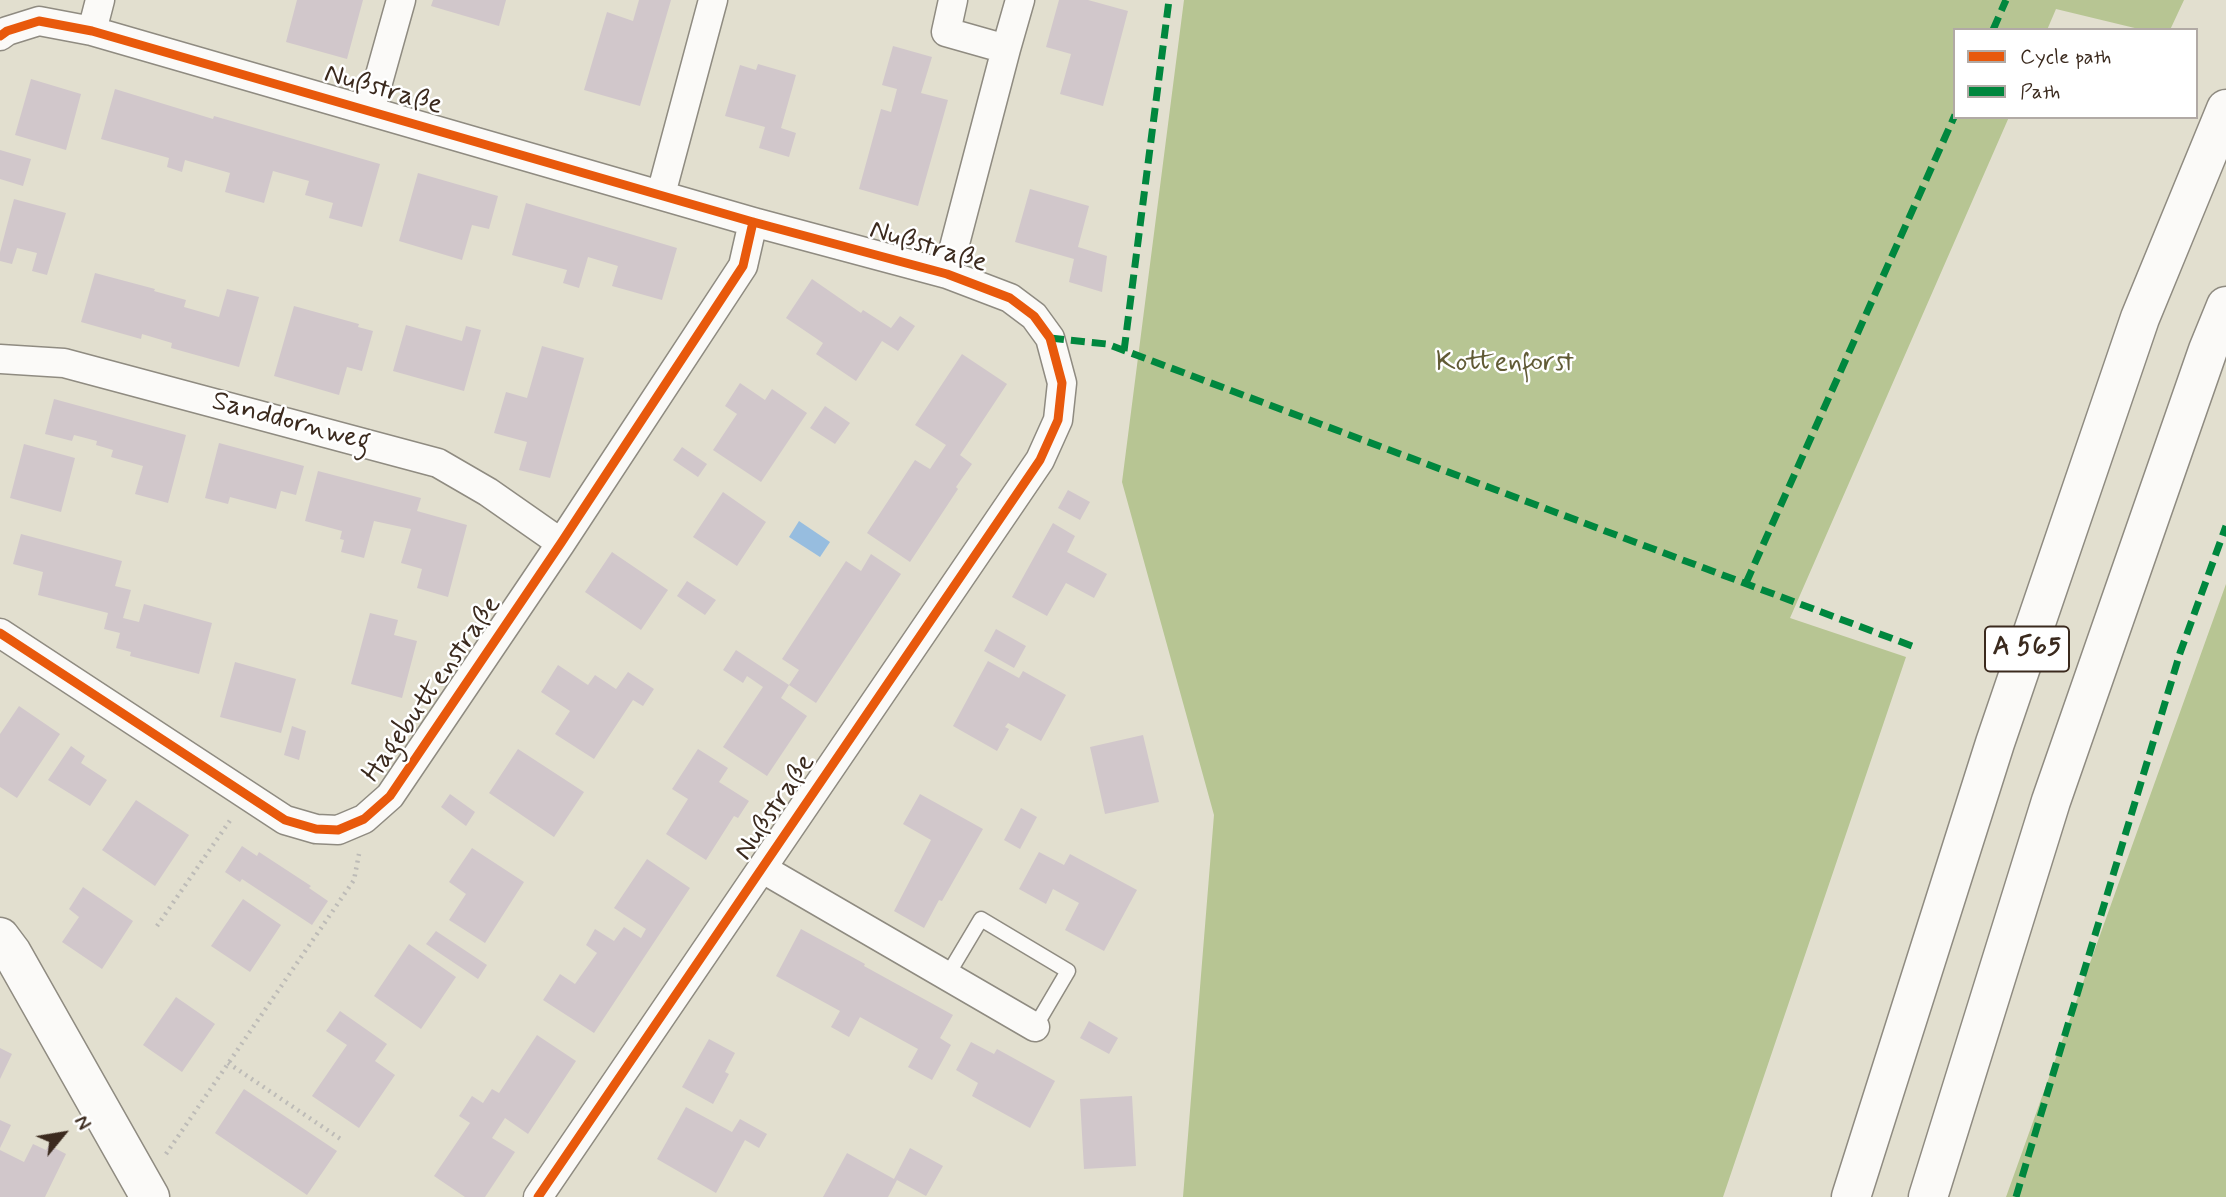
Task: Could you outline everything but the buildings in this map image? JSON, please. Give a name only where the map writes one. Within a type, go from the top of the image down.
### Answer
[{"type":"main road","name":"A 565","points":[[1851,1197],[1995,743],[2140,318],[2226,108]]},
{"type":"main road","name":"A 565","points":[[1928,1197],[2051,801],[2199,376],[2226,306]]},
{"type":"main road","points":[[0,937],[12,953],[147,1192]]},
{"type":"street","points":[[92,31],[100,0]]},
{"type":"street","name":"Nußstraße","points":[[370,111],[401,0]]},
{"type":"street","points":[[661,194],[713,0]]},
{"type":"street","points":[[953,0],[946,32],[1006,49]]},
{"type":"street","name":"Nußstraße","points":[[947,274],[1020,0]]},
{"type":"street","name":"Nußstraße","points":[[2,30],[39,21],[92,31],[753,222],[947,274],[1010,298],[1034,316],[1050,338],[1062,383],[1058,420],[1040,460],[538,1197]]},
{"type":"street","name":"Hagebuttenstraße","points":[[0,633],[285,820],[316,829],[338,830],[365,819],[390,796],[743,266],[753,222]]},
{"type":"street","name":"Sanddornweg","points":[[0,359],[64,363],[438,463],[488,492],[561,543]]},
{"type":"street","name":"Nußstraße","points":[[763,869],[1035,1027]]},
{"type":"lane","name":"Nußstraße","points":[[947,976],[981,919],[1014,938],[1068,971],[1035,1027]]},
{"type":"path","points":[[158,926],[248,796]]},
{"type":"path","points":[[228,1063],[342,1140]]},
{"type":"green space","name":"Kottenforst","points":[[1184,0],[2184,0],[2171,28],[2135,28],[2056,9],[2048,28],[1953,28],[1953,119],[2008,119],[1790,618],[1906,657],[1723,1197],[1183,1197],[1214,815],[1122,482]]},
{"type":"green space","points":[[2226,584],[2226,1197],[2006,1197]]},
{"type":"water","points":[[799,521],[830,542],[820,557],[789,537]]},
{"type":"marked path","points":[[1124,351],[1169,0]]},
{"type":"marked path","points":[[1994,28],[2006,0]]},
{"type":"marked path","points":[[1746,583],[1953,119]]},
{"type":"marked path","points":[[1050,338],[1107,344],[1912,646]]},
{"type":"marked path","points":[[2016,1197],[2180,653],[2226,526]]},
{"type":"cycle path","points":[[0,36],[7,31],[39,21],[92,31],[753,222],[947,274],[1010,298],[1034,316],[1050,338],[1062,383],[1058,420],[1040,460],[538,1197]]},
{"type":"cycle path","points":[[0,633],[285,820],[316,829],[338,830],[364,819],[390,796],[743,266],[753,222]]}]
